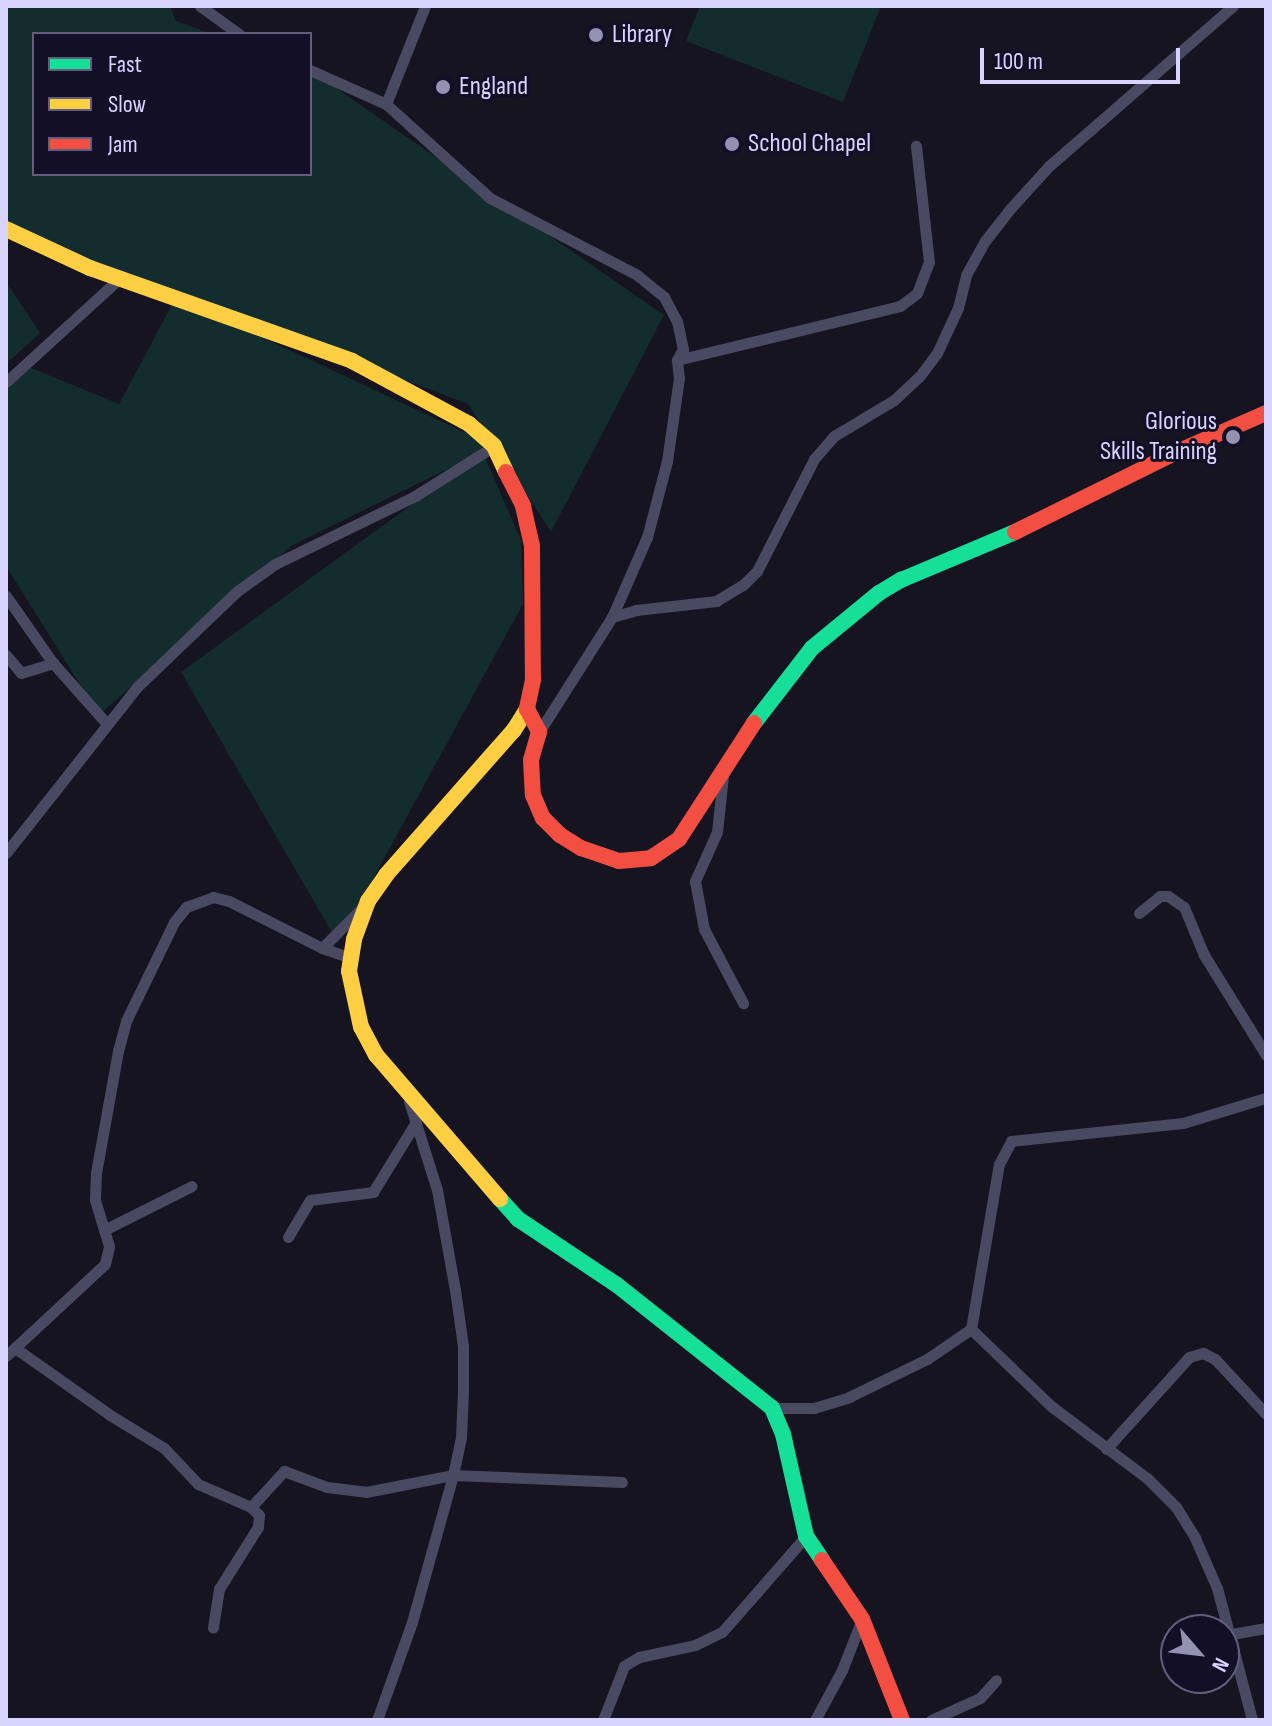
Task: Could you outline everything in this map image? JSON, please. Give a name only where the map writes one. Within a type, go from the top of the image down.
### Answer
[{"type":"street","points":[[200,6],[236,32]]},
{"type":"street","points":[[386,104],[425,6]]},
{"type":"street","points":[[612,617],[636,610],[716,601],[743,585],[757,571],[814,459],[834,436],[894,400],[919,377],[937,353],[958,308],[966,275],[985,241],[1010,209],[1049,166],[1233,6]]},
{"type":"street","points":[[312,71],[386,104],[490,198],[637,275],[664,297],[677,321],[683,349],[677,360],[679,378],[667,461],[647,537],[612,617],[539,732],[530,776],[543,818],[560,835],[581,848],[619,861],[651,858],[679,839],[761,712],[812,648],[879,593],[901,580],[1056,515],[1179,451],[1266,413]]},
{"type":"street","points":[[677,360],[900,306],[917,293],[929,262],[916,146]]},
{"type":"street","points":[[6,229],[120,278],[352,361],[458,417],[494,446],[523,506],[532,546],[533,680],[527,709],[514,730],[386,875],[368,901],[322,948]]},
{"type":"street","points":[[6,382],[120,278]]},
{"type":"street","points":[[6,853],[137,687],[196,628],[275,564],[415,496],[494,446]]},
{"type":"street","points":[[6,596],[53,663],[107,724]]},
{"type":"street","points":[[6,655],[21,673],[53,663]]},
{"type":"street","points":[[527,709],[539,732]]},
{"type":"street","points":[[724,771],[717,832],[695,881],[704,929],[743,1003]]},
{"type":"street","points":[[1139,913],[1160,896],[1168,896],[1184,907],[1204,955],[1266,1055]]},
{"type":"street","points":[[213,1628],[219,1589],[261,1520],[251,1507],[198,1484],[164,1448],[10,1352],[105,1264],[109,1246],[95,1200],[96,1173],[118,1051],[126,1021],[174,922],[186,907],[213,897],[229,901],[322,948],[351,958]]},
{"type":"street","points":[[368,901],[349,971],[361,1027],[376,1055],[408,1096],[518,1219],[627,1292],[772,1408],[783,1434],[806,1536],[862,1619],[902,1720]]},
{"type":"street","points":[[377,1720],[412,1622],[461,1437],[461,1318],[437,1190],[408,1096]]},
{"type":"street","points":[[772,1408],[814,1408],[849,1397],[927,1359],[971,1329],[999,1164],[1011,1141],[1183,1123],[1266,1098]]},
{"type":"street","points":[[288,1237],[310,1200],[373,1192],[416,1122]]},
{"type":"street","points":[[104,1230],[192,1186]]},
{"type":"street","points":[[971,1329],[1051,1406],[1147,1478],[1176,1507],[1205,1560],[1225,1614]]},
{"type":"street","points":[[1106,1449],[1189,1357],[1203,1353],[1221,1365],[1266,1414]]},
{"type":"street","points":[[251,1507],[284,1471],[327,1487],[366,1492],[453,1475],[622,1482]]},
{"type":"street","points":[[603,1720],[624,1666],[639,1657],[695,1645],[722,1632],[806,1536]]},
{"type":"street","points":[[815,1720],[842,1670],[862,1619]]},
{"type":"street","points":[[1240,1633],[1266,1628]]},
{"type":"street","points":[[1240,1668],[1252,1720]]},
{"type":"street","points":[[931,1720],[980,1698],[996,1680]]},
{"type":"green space","points":[[6,6],[170,6],[176,21],[206,32],[32,32],[32,176],[312,176],[312,71],[664,315],[551,532],[468,404],[6,228]]},
{"type":"green space","points":[[700,6],[881,6],[843,102],[686,41]]},
{"type":"green space","points":[[6,282],[40,333],[6,364]]},
{"type":"green space","points":[[176,297],[494,446],[291,546],[99,715],[6,566],[6,384],[24,365],[119,404]]},
{"type":"green space","points":[[483,453],[521,540],[523,604],[338,943],[181,672]]},
{"type":"traffic: fast","points":[[754,723],[812,648],[879,593],[901,580],[1015,532]]},
{"type":"traffic: fast","points":[[500,1199],[518,1219],[617,1285],[772,1408],[783,1434],[806,1536],[822,1560]]},
{"type":"traffic: slow","points":[[6,229],[90,268],[352,361],[469,424],[494,446],[506,472]]},
{"type":"traffic: slow","points":[[500,1199],[376,1055],[361,1027],[349,971],[354,939],[368,901],[386,875],[514,730],[527,709]]},
{"type":"traffic: jam","points":[[1015,532],[1179,451],[1266,413]]},
{"type":"traffic: jam","points":[[506,472],[523,506],[532,546],[533,680],[527,709],[539,732],[531,760],[533,795],[543,818],[560,835],[581,848],[619,861],[651,858],[679,839],[754,723]]},
{"type":"traffic: jam","points":[[822,1560],[862,1619],[902,1720]]},
{"type":"place","name":"Library","points":[[596,35]]},
{"type":"place","name":"England","points":[[443,87]]},
{"type":"place","name":"School Chapel","points":[[732,144]]},
{"type":"place","name":"Glorious Skills Training","points":[[1233,437]]}]
